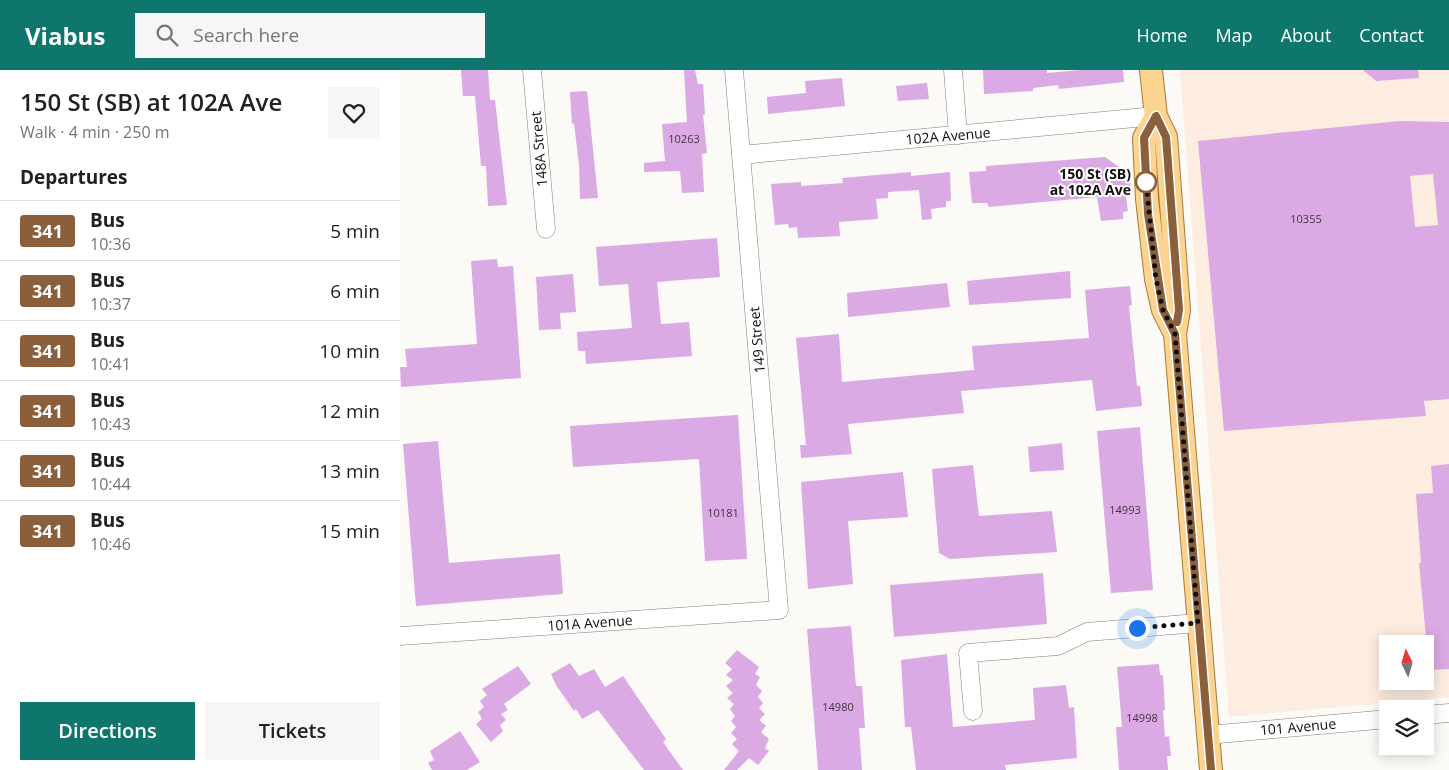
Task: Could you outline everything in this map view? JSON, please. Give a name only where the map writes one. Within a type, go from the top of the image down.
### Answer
[{"type":"main road","points":[[1152,70],[1156,116],[1166,137],[1179,310],[1175,334],[1211,770]]},
{"type":"street","name":"148A Street","points":[[532,70],[546,229]]},
{"type":"street","name":"149 Street","points":[[734,70],[779,610]]},
{"type":"street","points":[[952,70],[958,135]]},
{"type":"street","name":"102A Avenue","points":[[741,155],[1156,116]]},
{"type":"street","name":"101A Avenue","points":[[400,636],[779,610]]},
{"type":"street","points":[[973,711],[968,653],[1058,646],[1087,632],[1198,623]]},
{"type":"street","points":[[1434,714],[1449,713]]},
{"type":"street","name":"101 Avenue","points":[[1208,735],[1379,720]]},
{"type":"shaded area","points":[[1180,70],[1449,70],[1449,697],[1416,700],[1379,700],[1379,703],[1229,717]]},
{"type":"building","points":[[461,70],[488,70],[490,100],[495,100],[507,205],[488,206],[486,166],[481,166],[475,96],[463,96]]},
{"type":"building","points":[[684,70],[695,70],[698,84],[703,84],[705,115],[703,115],[707,153],[702,154],[704,192],[682,193],[680,171],[644,172],[644,163],[665,161],[662,124],[687,122]]},
{"type":"building","points":[[983,70],[1047,70],[1047,73],[1081,70],[1123,70],[1124,82],[1059,89],[1058,85],[1033,88],[1033,91],[984,94]]},
{"type":"building","points":[[1363,70],[1418,70],[1419,78],[1376,81]]},
{"type":"building","points":[[842,78],[845,106],[768,114],[767,97],[806,93],[805,81]]},
{"type":"building","points":[[927,83],[929,99],[898,101],[896,86]]},
{"type":"building","points":[[587,91],[598,198],[580,199],[579,165],[574,123],[572,124],[570,92]]},
{"type":"building","points":[[1400,121],[1449,122],[1449,399],[1424,401],[1426,416],[1224,431],[1198,141]],"holes":[[[1433,174],[1438,225],[1415,227],[1410,176]]]},
{"type":"building","points":[[1105,157],[1122,169],[1124,177],[1130,177],[1131,196],[1126,197],[1128,211],[1123,212],[1123,219],[1101,221],[1097,197],[989,207],[987,203],[972,203],[969,172],[986,171],[986,166]]},
{"type":"building","points":[[911,172],[911,176],[950,172],[951,201],[946,201],[946,207],[931,209],[932,219],[922,220],[919,190],[888,192],[888,198],[876,199],[878,219],[839,222],[840,236],[798,238],[797,227],[789,228],[788,224],[775,225],[771,184],[801,182],[801,186],[843,183],[842,178]]},
{"type":"building","points":[[717,238],[720,277],[657,282],[661,324],[689,322],[692,356],[586,364],[585,351],[578,351],[577,332],[632,328],[628,284],[599,286],[596,247]]},
{"type":"building","points":[[497,259],[498,267],[513,266],[521,378],[401,387],[400,367],[407,367],[405,349],[477,344],[471,261]]},
{"type":"building","points":[[1070,271],[1071,298],[969,305],[967,281]]},
{"type":"building","points":[[573,274],[576,312],[560,313],[561,329],[539,330],[536,277]]},
{"type":"building","points":[[947,283],[950,307],[848,317],[847,293]]},
{"type":"building","points":[[1130,286],[1132,305],[1129,306],[1137,386],[1140,386],[1142,406],[1096,411],[1092,380],[961,391],[964,413],[848,424],[852,454],[801,458],[800,445],[806,445],[796,338],[839,334],[842,382],[974,370],[972,346],[1089,338],[1085,290]]},
{"type":"building","points":[[738,415],[747,559],[705,561],[699,459],[573,467],[570,426]]},
{"type":"building","points":[[1140,427],[1153,590],[1111,593],[1097,431]]},
{"type":"building","points":[[438,441],[449,563],[560,554],[563,594],[416,606],[403,444]]},
{"type":"building","points":[[1062,443],[1064,470],[1030,472],[1028,447]]},
{"type":"building","points":[[1449,464],[1449,669],[1434,670],[1434,635],[1426,635],[1419,563],[1421,563],[1416,494],[1433,493],[1431,466]]},
{"type":"building","points":[[973,465],[979,516],[1052,511],[1057,552],[950,559],[939,553],[932,469]]},
{"type":"building","points":[[903,472],[908,517],[848,521],[853,584],[808,589],[801,482]]},
{"type":"building","points":[[1043,573],[1047,624],[894,637],[890,585]]},
{"type":"building","points":[[851,626],[856,686],[862,686],[865,728],[859,728],[862,770],[818,770],[807,629]]},
{"type":"building","points":[[737,650],[759,667],[755,674],[760,677],[756,685],[762,691],[758,697],[763,703],[759,708],[765,714],[759,720],[766,726],[761,732],[769,739],[765,748],[769,751],[758,765],[749,758],[737,770],[724,770],[739,751],[732,744],[737,739],[731,733],[736,727],[731,721],[735,716],[730,709],[734,704],[727,698],[733,693],[726,686],[733,680],[726,675],[732,669],[725,663]]},
{"type":"building","points":[[947,654],[953,727],[1035,720],[1033,688],[1066,685],[1069,708],[1074,707],[1077,758],[1005,765],[1006,770],[916,770],[911,727],[905,727],[901,660]]},
{"type":"building","points":[[570,663],[579,676],[594,669],[605,687],[623,676],[666,739],[663,742],[683,770],[644,770],[598,710],[582,719],[556,685],[551,674]]},
{"type":"building","points":[[1159,664],[1160,675],[1163,675],[1165,737],[1169,736],[1171,756],[1167,756],[1168,770],[1119,770],[1116,727],[1122,727],[1117,667]]},
{"type":"building","points":[[518,666],[531,684],[504,704],[508,710],[501,714],[506,720],[500,725],[503,731],[491,742],[476,724],[482,719],[478,712],[484,707],[480,701],[487,695],[482,689]]},
{"type":"building","points":[[460,731],[480,762],[467,770],[432,770],[428,763],[434,760],[430,751]]},
{"type":"bus line","name":"341","points":[[1177,322],[1179,310],[1166,137],[1156,116],[1144,138],[1149,230],[1156,279],[1163,310],[1175,334],[1211,770]]},
{"type":"place","name":"150 St (SB) at 102A Ave","points":[[1146,182]]},
{"type":"route","points":[[1137,628],[1198,623],[1175,334],[1163,310],[1156,279],[1149,230],[1146,182]]}]
